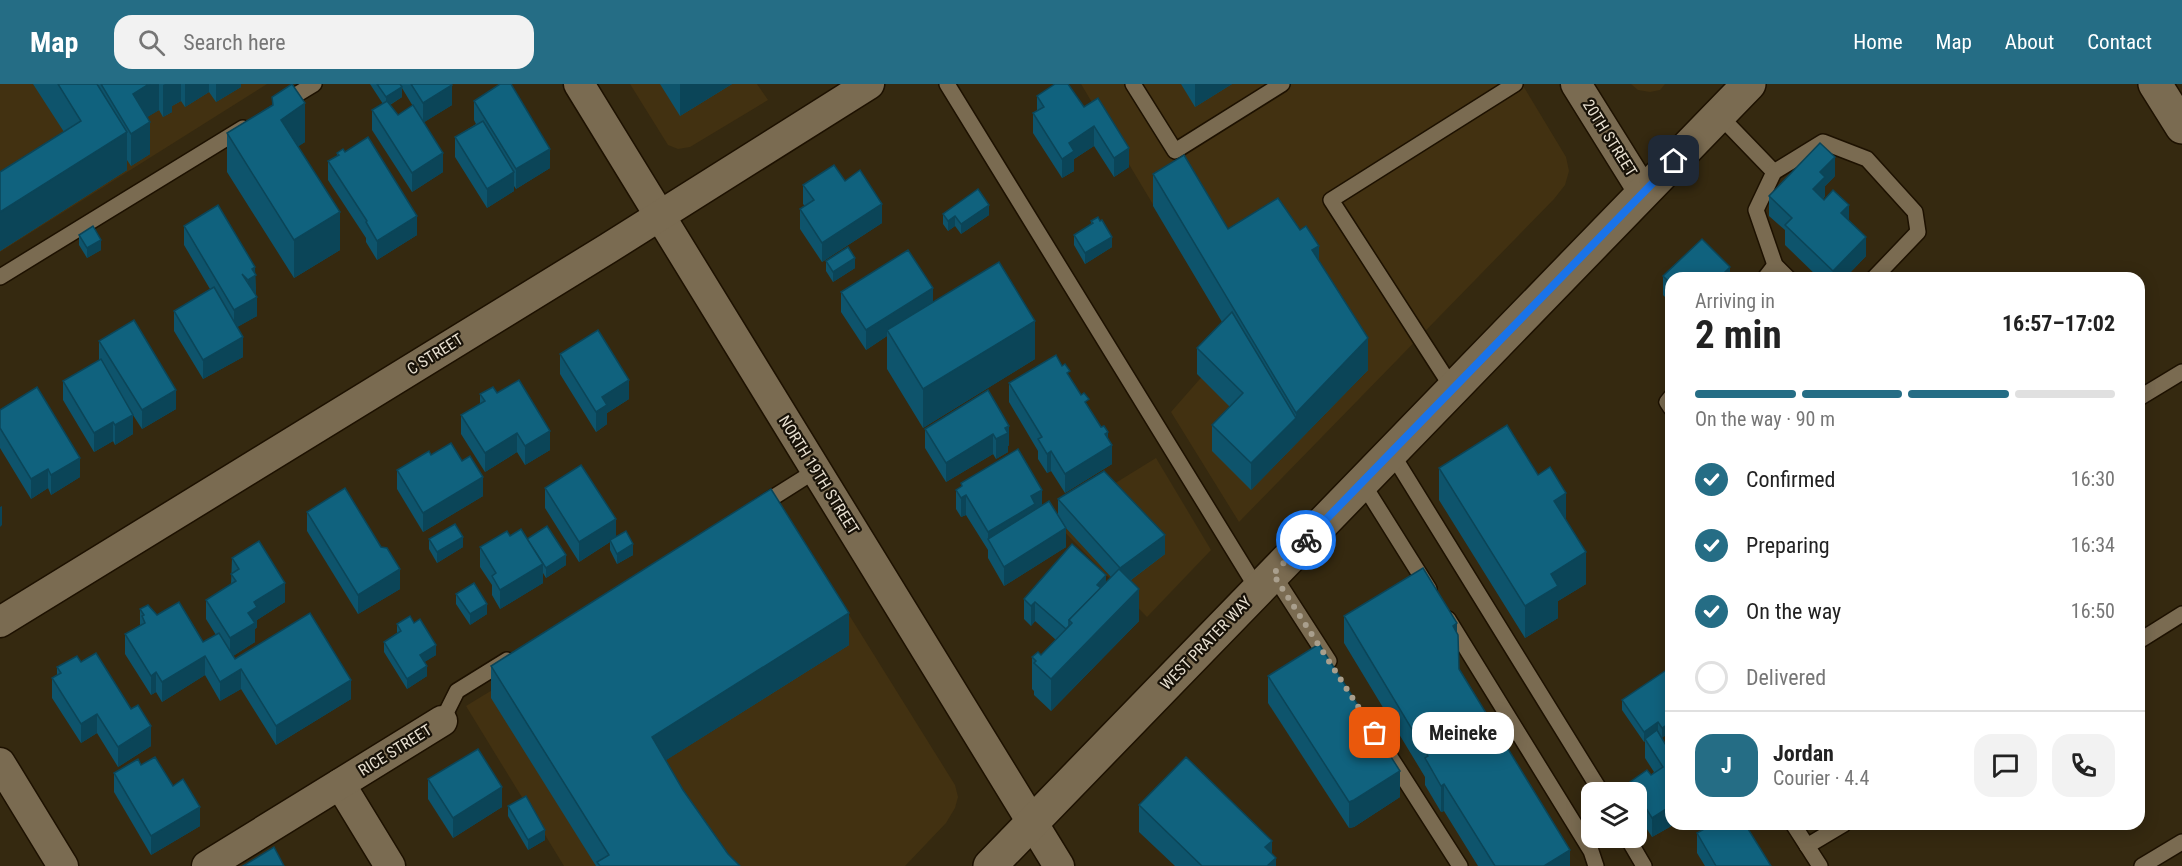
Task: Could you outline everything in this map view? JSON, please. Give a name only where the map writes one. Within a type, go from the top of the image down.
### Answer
[{"type":"main road","name":"WEST PRATER WAY","points":[[990,866],[1749,84]]},
{"type":"main road","points":[[2155,84],[2182,127]]},
{"type":"street","name":"NORTH 19TH STREET","points":[[579,84],[1059,866]]},
{"type":"street","name":"C STREET","points":[[0,622],[869,84]]},
{"type":"street","name":"20TH STREET","points":[[1576,84],[1644,193]]},
{"type":"street","name":"RICE STREET","points":[[207,866],[442,721]]},
{"type":"street","points":[[0,763],[63,866]]},
{"type":"street","points":[[340,784],[390,866]]},
{"type":"lane","points":[[0,277],[314,84]]},
{"type":"lane","points":[[947,84],[1265,582],[1334,669]]},
{"type":"lane","points":[[1133,84],[1175,151],[1282,84]]},
{"type":"lane","points":[[1453,389],[1331,200],[1515,84]]},
{"type":"lane","points":[[1719,115],[1774,172]]},
{"type":"lane","points":[[1782,272],[1774,265],[1756,210],[1774,172],[1823,142],[1867,159],[1915,212],[1918,232],[1880,272]]},
{"type":"lane","points":[[1769,272],[1774,265]]},
{"type":"lane","points":[[2145,394],[2182,372]]},
{"type":"lane","points":[[1391,452],[1595,782]]},
{"type":"lane","points":[[750,512],[815,471]]},
{"type":"lane","points":[[1362,482],[1592,851],[1596,866]]},
{"type":"lane","points":[[2145,637],[2182,614]]},
{"type":"lane","name":"RICE STREET","points":[[442,721],[456,691],[517,654]]},
{"type":"lane","points":[[1378,738],[1460,866]]},
{"type":"lane","points":[[1796,830],[1820,866]]},
{"type":"lane","points":[[1807,846],[1834,830]]},
{"type":"lane","points":[[2142,866],[2182,842]]},
{"type":"lane","points":[[1633,848],[1644,866]]},
{"type":"shaded area","points":[[0,84],[267,84],[0,252]]},
{"type":"shaded area","points":[[630,84],[757,84],[768,100],[690,147],[678,149],[668,145]]},
{"type":"shaded area","points":[[1081,84],[1522,84],[1566,157],[1569,171],[1565,185],[1554,199],[1239,522],[1171,412],[1234,340]]},
{"type":"shaded area","points":[[1631,84],[1665,84],[1660,90],[1650,92],[1638,90]]},
{"type":"shaded area","points":[[1156,458],[1211,550],[1147,617],[1054,521]]},
{"type":"shaded area","points":[[785,512],[955,785],[958,797],[955,808],[946,823],[905,866],[564,866],[466,706]]},
{"type":"building","points":[[58,84],[97,84],[127,132],[0,212],[0,172],[81,121]]},
{"type":"building","points":[[101,84],[149,84],[133,94],[150,122],[131,134]]},
{"type":"building","points":[[292,84],[305,103],[281,120],[340,212],[294,240],[227,133],[273,105],[272,97]]},
{"type":"building","points":[[377,84],[400,84],[402,87],[386,97]]},
{"type":"building","points":[[411,84],[451,84],[452,85],[423,103]]},
{"type":"building","points":[[500,84],[511,84],[550,149],[516,169],[474,101]]},
{"type":"building","points":[[1055,84],[1068,84],[1084,107],[1098,98],[1129,148],[1114,158],[1094,126],[1069,143],[1074,151],[1062,159],[1033,113],[1044,107],[1037,96]]},
{"type":"building","points":[[387,101],[398,115],[413,105],[443,153],[412,173],[372,110]]},
{"type":"building","points":[[483,121],[514,172],[487,189],[455,137]]},
{"type":"building","points":[[368,137],[417,216],[377,241],[367,221],[328,161],[339,155],[337,153],[343,149],[345,152]]},
{"type":"building","points":[[1820,143],[1835,157],[1820,172],[1825,177],[1813,189],[1824,200],[1833,190],[1849,205],[1841,213],[1866,237],[1833,271],[1785,225],[1792,218],[1769,196]]},
{"type":"building","points":[[1184,155],[1228,229],[1278,198],[1300,230],[1306,226],[1319,246],[1312,250],[1368,338],[1296,413],[1153,174]]},
{"type":"building","points":[[834,165],[845,181],[860,170],[882,204],[822,243],[800,209],[814,200],[803,185]]},
{"type":"building","points":[[978,189],[989,205],[961,224],[955,216],[948,221],[943,214]]},
{"type":"building","points":[[218,205],[255,267],[252,269],[256,275],[248,280],[242,274],[257,297],[234,310],[184,226]]},
{"type":"building","points":[[1098,217],[1112,237],[1085,253],[1074,235]]},
{"type":"building","points":[[93,226],[101,240],[87,248],[79,235]]},
{"type":"building","points":[[1702,239],[1730,267],[1725,272],[1667,272]]},
{"type":"building","points":[[848,247],[855,258],[833,272],[826,261]]},
{"type":"building","points":[[908,250],[933,288],[866,330],[841,292]]},
{"type":"building","points":[[999,262],[1035,321],[923,389],[887,330]]},
{"type":"building","points":[[214,287],[243,337],[203,360],[174,311]]},
{"type":"building","points":[[1232,312],[1296,418],[1251,463],[1212,425],[1243,393],[1197,348]]},
{"type":"building","points":[[134,320],[176,390],[142,410],[99,341]]},
{"type":"building","points":[[598,330],[629,380],[602,397],[607,405],[596,412],[560,354]]},
{"type":"building","points":[[1056,355],[1062,366],[1065,364],[1070,371],[1067,373],[1081,395],[1084,393],[1089,399],[1085,402],[1101,427],[1104,426],[1108,432],[1105,434],[1112,445],[1065,474],[1051,451],[1047,454],[1038,439],[1042,437],[1009,383]]},
{"type":"building","points":[[101,359],[133,415],[115,425],[113,422],[94,433],[63,381]]},
{"type":"building","points":[[519,380],[550,431],[525,446],[517,433],[485,453],[461,415],[485,401],[480,394],[493,387],[497,393]]},
{"type":"building","points":[[37,387],[80,458],[51,475],[48,469],[31,479],[0,428],[0,410]]},
{"type":"building","points":[[988,390],[1009,426],[1005,428],[1008,433],[996,439],[993,434],[946,463],[925,429]]},
{"type":"building","points":[[1507,425],[1538,475],[1550,467],[1566,493],[1554,501],[1586,552],[1551,574],[1558,586],[1525,606],[1439,468]]},
{"type":"building","points":[[451,443],[462,461],[470,456],[483,477],[423,513],[397,470],[429,451],[431,455]]},
{"type":"building","points":[[1018,449],[1042,490],[1031,496],[1035,504],[988,532],[966,495],[961,498],[956,490],[962,486],[961,483]]},
{"type":"building","points":[[581,465],[616,519],[579,542],[545,488]]},
{"type":"building","points":[[1104,471],[1165,535],[1120,568],[1058,499]]},
{"type":"building","points":[[345,488],[381,547],[387,548],[400,569],[358,595],[307,512]]},
{"type":"building","points":[[771,489],[849,613],[652,737],[683,790],[728,854],[740,866],[600,866],[597,862],[609,855],[491,666]]},
{"type":"building","points":[[1049,501],[1066,528],[1004,567],[988,539]]},
{"type":"building","points":[[455,524],[463,537],[437,552],[429,539]]},
{"type":"building","points":[[547,526],[566,555],[546,568],[527,539]]},
{"type":"building","points":[[521,529],[543,564],[500,590],[492,576],[496,573],[480,547],[507,531],[510,536]]},
{"type":"building","points":[[626,531],[633,544],[617,554],[610,540]]},
{"type":"building","points":[[259,541],[285,583],[254,602],[257,607],[248,613],[255,623],[230,638],[206,600],[236,581],[231,574],[239,569],[232,558]]},
{"type":"building","points":[[1072,544],[1106,575],[1097,585],[1101,588],[1069,620],[1069,626],[1066,629],[1035,602],[1031,606],[1024,599]]},
{"type":"building","points":[[1423,568],[1457,623],[1453,626],[1458,635],[1459,669],[1570,850],[1544,866],[1495,866],[1444,784],[1441,786],[1425,758],[1428,756],[1344,616]]},
{"type":"building","points":[[1119,569],[1139,589],[1051,679],[1034,663],[1036,661],[1032,657],[1038,652],[1041,655],[1072,623],[1069,620]]},
{"type":"building","points":[[474,583],[487,604],[470,614],[456,594]]},
{"type":"building","points":[[179,602],[203,642],[219,633],[235,659],[310,613],[351,680],[276,726],[241,669],[220,682],[205,656],[162,682],[156,672],[151,676],[125,634],[145,623],[140,609],[148,605],[157,615]]},
{"type":"building","points":[[410,616],[414,623],[420,619],[436,645],[420,655],[427,666],[407,679],[384,642],[401,631],[397,624]]},
{"type":"building","points":[[1319,644],[1400,771],[1349,802],[1268,676]]},
{"type":"building","points":[[96,653],[131,709],[138,705],[151,726],[118,747],[97,714],[81,724],[52,678],[61,673],[57,667],[77,656],[81,662]]},
{"type":"building","points":[[1665,671],[1665,726],[1662,728],[1658,722],[1644,732],[1622,700]]},
{"type":"building","points":[[1657,730],[1665,744],[1665,810],[1652,818],[1647,810],[1647,782],[1630,782],[1647,770],[1651,775],[1663,767],[1645,739]]},
{"type":"building","points":[[478,749],[502,787],[453,818],[428,779]]},
{"type":"building","points":[[155,757],[173,786],[183,779],[200,807],[151,836],[114,773],[138,759],[141,765]]},
{"type":"building","points":[[1186,757],[1272,841],[1265,847],[1276,858],[1267,866],[1202,866],[1139,805]]},
{"type":"building","points":[[526,796],[545,830],[528,840],[508,806]]},
{"type":"building","points":[[1702,830],[1749,830],[1771,866],[1716,866],[1697,833]]},
{"type":"building","points":[[274,847],[284,866],[243,866]]},
{"type":"way so far","points":[[1306,540],[1273,574],[1375,733]]},
{"type":"place","name":"Meineke","points":[[1375,733]]},
{"type":"route","points":[[1306,540],[1674,161]]}]
